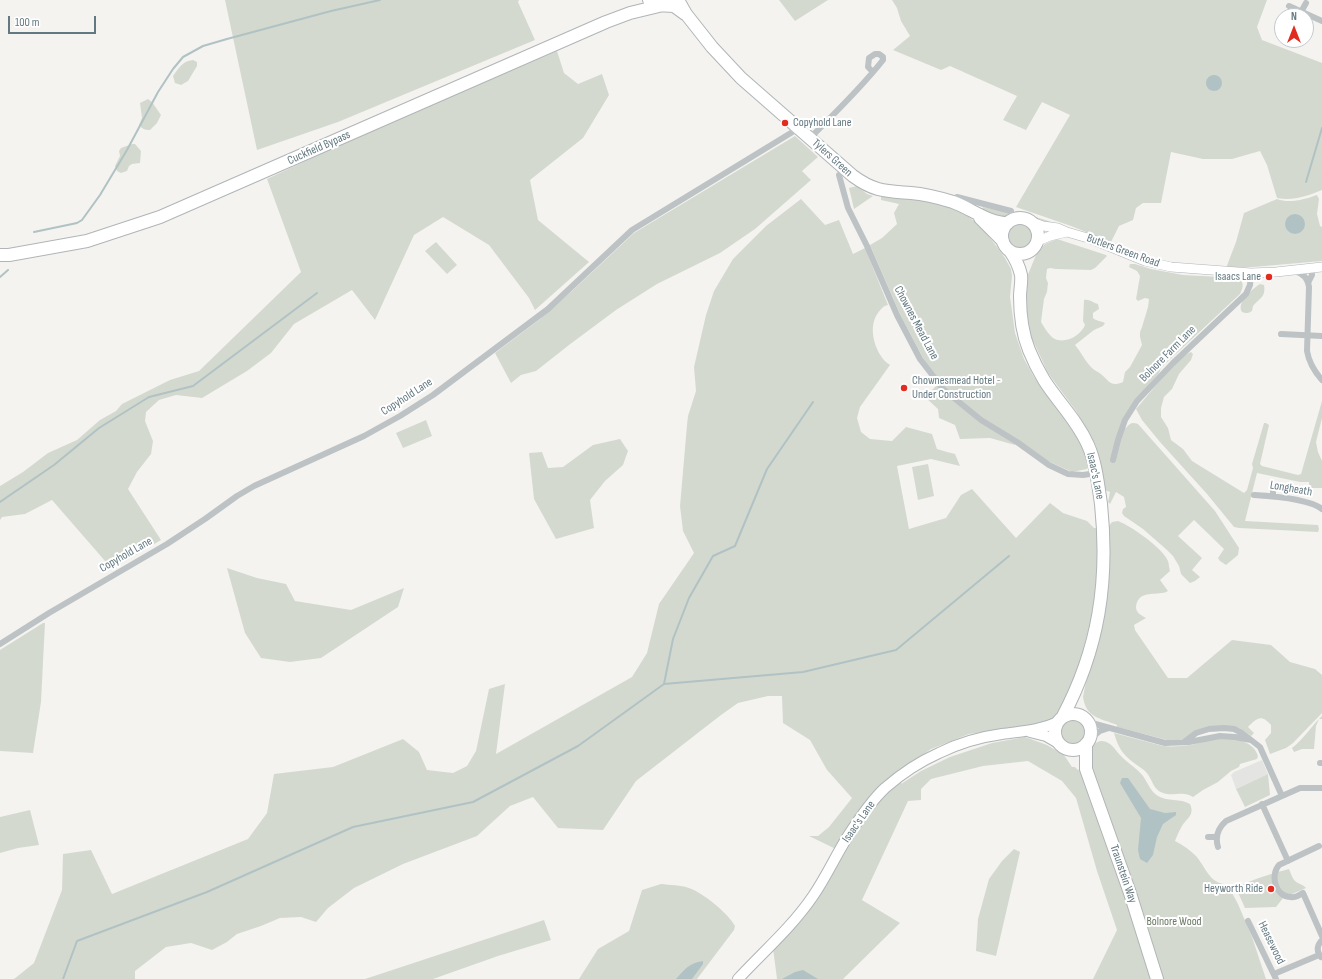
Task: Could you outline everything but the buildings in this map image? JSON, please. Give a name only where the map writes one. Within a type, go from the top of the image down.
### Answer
[{"type":"highway","name":"Cuckfield Bypass","points":[[630,13],[644,0]]},
{"type":"highway","name":"Tylers Green","points":[[678,0],[686,14],[712,47],[742,78],[853,176],[868,186],[887,192],[911,193],[935,197],[978,208],[996,222],[1008,223]]},
{"type":"highway","name":"Cuckfield Bypass","points":[[0,255],[9,255],[87,241],[160,218],[606,22],[660,3]]},
{"type":"highway","name":"Tylers Green","points":[[660,3],[674,6],[686,14]]},
{"type":"highway","name":"Tylers Green","points":[[978,208],[983,223],[1006,246]]},
{"type":"highway","points":[[1017,218],[1032,222],[1038,231],[1036,245],[1030,252],[1019,254],[1006,246],[1003,232],[1008,223],[1017,218]]},
{"type":"highway","name":"Isaac's Lane","points":[[1021,276],[1036,245]]},
{"type":"highway","name":"Isaac's Lane","points":[[1006,246],[1015,258],[1021,276],[1020,307],[1024,335],[1029,349],[1044,380],[1072,416],[1088,445],[1097,473],[1104,550],[1100,607],[1092,646],[1076,692],[1060,720]]},
{"type":"highway","points":[[1076,692],[1080,710],[1091,727],[1091,733],[1088,741],[1078,749],[1065,746],[1057,739],[1055,733],[1060,720],[1067,715],[1079,715],[1086,720]]},
{"type":"highway","name":"Traunstein Way","points":[[1086,769],[1088,741]]},
{"type":"highway","name":"Traunstein Way","points":[[1065,746],[1086,769],[1130,893],[1157,979]]},
{"type":"main road","name":"Butlers Green Road","points":[[1032,222],[1043,226],[1058,228],[1091,239],[1138,259],[1158,265],[1251,273],[1322,267]]},
{"type":"main road","points":[[1036,245],[1050,236],[1067,232]]},
{"type":"main road","name":"Isaac's Lane","points":[[738,979],[796,919],[814,895],[848,835],[872,802],[886,788],[919,764],[938,753],[961,744],[1001,734],[1045,728],[1060,720]]},
{"type":"main road","name":"Isaac's Lane","points":[[1028,731],[1046,736],[1065,746]]},
{"type":"street","points":[[1303,8],[1306,3]]},
{"type":"street","points":[[1289,6],[1293,8]]},
{"type":"street","points":[[810,138],[846,103],[873,72]]},
{"type":"street","name":"Copyhold Lane","points":[[0,644],[49,613],[167,544],[254,486],[364,436],[433,395],[548,309],[632,230],[799,128]]},
{"type":"street","name":"Chownes Mead Lane","points":[[839,175],[846,185],[848,208],[867,246],[897,315],[920,359],[943,389],[981,420],[1018,442],[1049,465],[1068,474],[1083,476],[1097,473]]},
{"type":"street","name":"Tylers Green","points":[[957,197],[978,208],[1011,211]]},
{"type":"street","points":[[1308,283],[1312,274],[1311,268]]},
{"type":"street","points":[[1288,270],[1300,272],[1308,283],[1308,358],[1315,372],[1322,380]]},
{"type":"street","name":"Bolnore Farm Lane","points":[[1113,460],[1125,420],[1137,401],[1173,362],[1246,294],[1250,285],[1251,273]]},
{"type":"street","points":[[1281,334],[1322,336]]},
{"type":"street","points":[[1273,485],[1273,496]]},
{"type":"street","name":"Longheath","points":[[1254,495],[1273,496],[1312,504],[1322,509]]},
{"type":"street","points":[[1086,720],[1109,728],[1165,743],[1184,742],[1196,733],[1216,728],[1234,729],[1248,736],[1260,747],[1282,796]]},
{"type":"street","points":[[1088,741],[1100,731],[1109,728]]},
{"type":"street","points":[[1218,847],[1216,837],[1220,828],[1226,821],[1304,787],[1322,788]]},
{"type":"street","points":[[1262,804],[1288,861]]},
{"type":"street","points":[[1208,837],[1216,837]]},
{"type":"street","points":[[1319,846],[1279,865],[1275,872],[1276,885],[1278,890],[1284,896],[1291,898],[1306,892],[1322,936]]},
{"type":"street","name":"Heasewood","points":[[1248,921],[1275,977],[1321,956]]},
{"type":"street","points":[[1321,956],[1317,948],[1322,940]]},
{"type":"shaded area","points":[[1214,75],[1220,77],[1222,83],[1220,89],[1214,91],[1208,89],[1206,83],[1208,77]]},
{"type":"shaded area","points":[[1295,214],[1302,217],[1305,224],[1302,231],[1295,234],[1288,231],[1285,224],[1288,217]]},
{"type":"shaded area","points":[[1262,760],[1268,774],[1236,789],[1231,775],[1234,772]]},
{"type":"shaded area","points":[[1122,778],[1128,778],[1150,809],[1165,813],[1176,812],[1176,815],[1163,824],[1157,837],[1153,855],[1147,863],[1140,859],[1138,850],[1141,818],[1120,783]]},
{"type":"shaded area","points":[[703,961],[703,964],[692,979],[676,979],[691,965]]},
{"type":"shaded area","points":[[803,970],[818,979],[782,979],[795,972]]},
{"type":"green space","points":[[225,0],[519,0],[518,2],[535,40],[338,122],[257,150]]},
{"type":"green space","points":[[779,0],[828,0],[795,21]]},
{"type":"green space","points":[[892,0],[1267,0],[1257,27],[1262,40],[1274,45],[1274,48],[1283,48],[1322,63],[1322,190],[1306,196],[1295,198],[1277,198],[1267,165],[1260,151],[1232,159],[1203,159],[1171,152],[1161,203],[1143,203],[1136,208],[1133,220],[1119,226],[1111,242],[1016,207],[1070,115],[1042,102],[1026,130],[1003,120],[1017,96],[950,66],[941,70],[893,50],[910,36],[901,21],[897,8]]},
{"type":"green space","points":[[557,51],[564,73],[578,84],[602,74],[609,95],[583,138],[530,180],[538,220],[589,262],[535,310],[529,298],[489,245],[443,217],[414,235],[375,320],[352,290],[294,324],[271,353],[247,371],[202,398],[176,395],[159,400],[146,412],[145,421],[153,441],[151,454],[137,472],[128,489],[161,540],[112,569],[52,500],[25,514],[2,517],[0,520],[0,486],[23,472],[48,453],[77,440],[100,420],[116,411],[122,404],[170,380],[199,371],[301,272],[267,179],[348,141]]},
{"type":"green space","points":[[193,60],[197,62],[197,66],[188,81],[181,85],[175,83],[173,76],[179,68],[183,63]]},
{"type":"green space","points":[[148,99],[152,102],[161,115],[157,123],[150,130],[144,129],[139,125],[142,118],[140,103]]},
{"type":"green space","points":[[795,136],[818,157],[802,171],[811,180],[755,229],[720,253],[657,284],[616,310],[536,371],[521,375],[511,383],[495,353],[540,319],[634,233]]},
{"type":"green space","points":[[135,144],[141,151],[140,163],[132,164],[129,166],[127,171],[121,173],[117,171],[115,166],[120,156],[119,151],[121,148]]},
{"type":"green space","points":[[857,186],[867,194],[873,196],[854,209],[849,188]]},
{"type":"green space","points":[[1317,195],[1319,199],[1317,214],[1320,226],[1322,227],[1322,261],[1226,268],[1236,242],[1244,213],[1277,199],[1292,201]]},
{"type":"green space","points":[[881,196],[915,197],[956,209],[982,228],[994,243],[1011,269],[1012,276],[1010,297],[1015,333],[1024,359],[1034,377],[1071,423],[1090,465],[1087,469],[1072,472],[1048,461],[1017,439],[1015,445],[990,438],[960,439],[955,425],[939,418],[938,409],[925,397],[940,382],[923,358],[900,314],[870,245],[882,238],[897,224],[894,213],[899,204],[881,200]]},
{"type":"green space","name":"Bolnore Wood","points":[[801,199],[825,225],[839,220],[853,254],[865,248],[888,305],[881,309],[875,318],[873,334],[878,351],[883,359],[890,365],[860,407],[857,418],[861,432],[870,439],[892,441],[906,427],[932,434],[937,449],[955,454],[960,466],[931,459],[897,466],[909,529],[946,518],[961,495],[972,489],[1016,538],[1050,503],[1063,513],[1087,521],[1094,528],[1097,528],[1097,586],[1092,615],[1081,659],[1061,710],[1048,723],[969,734],[931,749],[906,767],[901,784],[921,771],[950,757],[992,743],[1025,737],[1047,745],[1064,755],[1072,767],[1075,767],[1078,770],[1090,766],[1091,750],[1094,744],[1105,741],[1141,773],[1155,794],[1162,798],[1182,801],[1190,804],[1192,811],[1191,814],[1182,826],[1175,841],[1194,854],[1211,877],[1219,883],[1224,884],[1231,891],[1252,937],[1266,979],[1093,979],[1117,930],[1097,871],[1076,798],[1062,781],[1028,761],[983,766],[931,779],[921,789],[921,800],[908,801],[862,900],[900,923],[843,979],[777,979],[773,948],[816,899],[844,853],[809,836],[818,836],[829,827],[852,798],[827,770],[810,740],[783,723],[782,696],[768,696],[738,703],[636,781],[603,830],[558,828],[533,797],[510,806],[477,836],[403,864],[354,888],[328,908],[316,922],[301,917],[280,918],[237,934],[227,942],[212,950],[191,943],[166,947],[135,971],[135,979],[14,979],[34,963],[62,890],[63,854],[91,850],[112,894],[248,839],[267,813],[274,774],[333,767],[403,739],[419,752],[427,770],[453,773],[467,766],[476,751],[489,689],[505,684],[496,754],[632,677],[647,653],[659,604],[694,553],[683,531],[680,506],[688,416],[696,391],[694,367],[706,315],[714,291],[733,259],[766,226]]},
{"type":"green space","points":[[983,207],[1012,213],[1017,211],[1061,225],[1045,222],[1021,214],[1016,214],[1001,219],[982,210]]},
{"type":"green space","points":[[1020,224],[1029,228],[1033,237],[1029,246],[1020,250],[1011,246],[1007,237],[1011,228]]},
{"type":"green space","points":[[1057,239],[1107,256],[1091,270],[1047,269],[1047,292],[1044,299],[1041,322],[1047,332],[1055,339],[1064,340],[1073,338],[1083,329],[1085,325],[1083,321],[1084,300],[1098,304],[1099,309],[1093,313],[1093,318],[1105,323],[1103,326],[1094,330],[1075,345],[1092,368],[1113,384],[1123,382],[1125,372],[1130,367],[1142,345],[1140,332],[1148,307],[1149,299],[1145,298],[1138,301],[1136,299],[1140,276],[1137,271],[1129,267],[1130,264],[1183,275],[1240,278],[1243,284],[1240,294],[1161,368],[1159,373],[1136,400],[1121,426],[1126,428],[1131,423],[1138,424],[1215,511],[1239,548],[1238,555],[1226,565],[1218,558],[1224,549],[1194,520],[1178,536],[1202,558],[1192,570],[1200,577],[1190,583],[1181,574],[1179,566],[1173,556],[1143,529],[1124,516],[1122,513],[1123,509],[1126,507],[1124,497],[1116,492],[1110,504],[1108,502],[1110,492],[1105,490],[1096,446],[1076,411],[1048,373],[1030,334],[1026,306],[1027,277],[1036,255],[1045,244]]},
{"type":"green space","points":[[436,242],[457,265],[447,274],[425,251]]},
{"type":"green space","points":[[1260,284],[1264,285],[1262,297],[1253,306],[1252,311],[1247,313],[1242,312],[1241,305],[1246,296]]},
{"type":"green space","points":[[1191,352],[1193,354],[1191,360],[1179,374],[1172,389],[1164,397],[1161,408],[1161,417],[1168,428],[1171,440],[1183,449],[1192,461],[1244,493],[1247,490],[1253,468],[1252,464],[1264,423],[1269,425],[1260,464],[1262,466],[1298,475],[1301,474],[1322,401],[1322,418],[1316,442],[1322,461],[1322,488],[1309,488],[1309,482],[1300,482],[1257,473],[1245,521],[1318,525],[1318,532],[1234,527],[1142,420],[1136,409],[1178,361]]},
{"type":"green space","points":[[426,420],[432,436],[403,448],[396,433]]},
{"type":"green space","points":[[620,439],[628,451],[623,465],[605,481],[590,500],[594,528],[556,539],[534,499],[529,453],[542,452],[548,468],[563,467],[593,445]]},
{"type":"green space","points":[[928,464],[934,496],[918,500],[912,467]]},
{"type":"green space","points":[[1118,521],[1146,538],[1160,550],[1168,561],[1170,571],[1160,580],[1168,591],[1141,597],[1138,601],[1136,609],[1139,614],[1146,618],[1134,625],[1135,630],[1168,678],[1187,678],[1232,640],[1271,645],[1290,662],[1315,669],[1322,675],[1322,713],[1293,743],[1286,748],[1270,754],[1265,740],[1271,733],[1271,725],[1262,718],[1254,721],[1248,727],[1254,733],[1251,736],[1239,728],[1194,731],[1183,739],[1167,740],[1117,727],[1117,725],[1095,716],[1087,709],[1083,697],[1101,634],[1108,588],[1109,526],[1112,522]]},
{"type":"green space","points":[[227,568],[257,578],[286,584],[295,601],[351,610],[404,588],[398,607],[321,658],[290,662],[261,658],[245,633]]},
{"type":"green space","points":[[45,623],[41,702],[33,753],[0,751],[0,650]]},
{"type":"green space","points":[[1073,718],[1083,722],[1087,732],[1083,742],[1073,746],[1063,742],[1059,732],[1063,722]]},
{"type":"green space","points":[[1319,719],[1316,726],[1314,749],[1302,749],[1294,752],[1292,748]]},
{"type":"green space","points":[[1114,733],[1163,746],[1191,745],[1215,739],[1237,740],[1250,745],[1258,756],[1257,759],[1240,764],[1239,767],[1231,771],[1218,782],[1193,797],[1186,794],[1167,794],[1157,790],[1146,772],[1123,753]]},
{"type":"green space","points":[[1268,774],[1270,795],[1245,807],[1236,789]]},
{"type":"green space","points":[[30,810],[39,845],[18,848],[0,853],[0,817]]},
{"type":"green space","points":[[1014,849],[1020,852],[996,956],[976,951],[978,919],[989,879],[1002,861]]},
{"type":"green space","points":[[1289,869],[1295,881],[1306,888],[1283,898],[1276,907],[1245,908],[1236,888],[1248,882]]},
{"type":"green space","points":[[661,884],[683,886],[694,890],[721,910],[735,926],[734,930],[697,979],[579,979],[598,949],[629,931],[642,890]]},
{"type":"green space","points":[[544,920],[551,940],[498,956],[433,979],[365,979]]},
{"type":"waterway","points":[[34,232],[77,223],[82,220],[100,195],[127,150],[158,92],[183,57],[203,46],[227,39],[331,11],[380,0]]},
{"type":"waterway","points":[[1306,182],[1322,128]]},
{"type":"waterway","points":[[0,277],[8,270]]},
{"type":"waterway","points":[[0,502],[54,465],[99,428],[149,397],[193,386],[317,293]]},
{"type":"waterway","points":[[664,684],[673,639],[689,598],[713,556],[735,546],[767,469],[813,402]]},
{"type":"waterway","points":[[63,979],[77,941],[207,892],[353,827],[473,802],[578,746],[664,684],[803,672],[896,650],[1009,556]]},
{"type":"place","name":"Copyhold Lane","points":[[785,123]]},
{"type":"place","name":"Isaacs Lane","points":[[1269,277]]},
{"type":"place","name":"Chownesmead Hotel - Under Construction","points":[[904,388]]},
{"type":"place","name":"Heyworth Ride","points":[[1271,889]]}]
